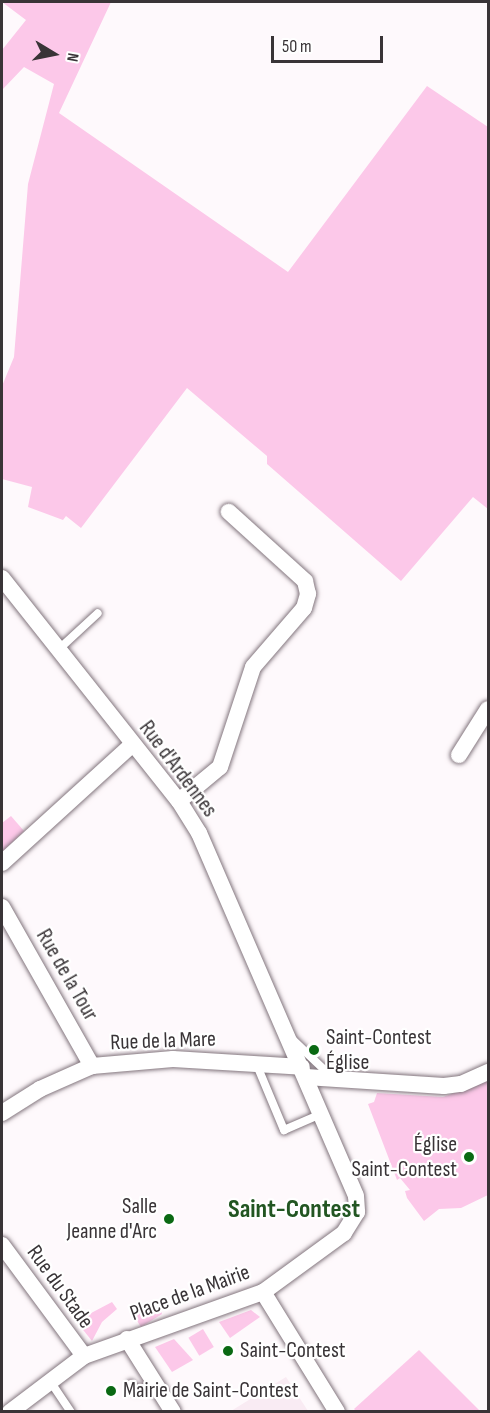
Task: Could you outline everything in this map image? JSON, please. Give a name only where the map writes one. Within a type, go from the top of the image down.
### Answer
[{"type":"street","points":[[179,801],[220,767],[253,667],[304,608],[308,594],[305,581],[229,512]]},
{"type":"street","name":"Rue d'Ardennes","points":[[2,578],[179,801],[199,833],[356,1196],[357,1212]]},
{"type":"street","points":[[459,755],[489,710]]},
{"type":"street","points":[[2,863],[133,744]]},
{"type":"street","name":"Rue de la Tour","points":[[2,907],[92,1066]]},
{"type":"street","name":"Rue de la Mare","points":[[2,1113],[40,1089],[92,1066],[173,1059],[255,1063],[334,1079],[444,1086],[461,1084],[489,1072]]},
{"type":"street","name":"Place de la Mairie","points":[[10,1412],[84,1356],[263,1292],[344,1233],[357,1212]]},
{"type":"street","name":"Rue du Stade","points":[[2,1245],[84,1356]]},
{"type":"street","points":[[263,1292],[337,1412]]},
{"type":"street","points":[[127,1339],[173,1412]]},
{"type":"lane","points":[[57,650],[98,614]]},
{"type":"lane","points":[[288,1035],[334,1079]]},
{"type":"lane","points":[[255,1063],[284,1130],[321,1114]]},
{"type":"lane","points":[[50,1381],[71,1412]]},
{"type":"lane","points":[[131,1384],[135,1390],[157,1386]]},
{"type":"shaded area","points":[[2,2],[111,2],[59,113],[288,272],[427,86],[488,127],[488,509],[473,497],[401,581],[267,464],[267,456],[187,388],[81,528],[66,516],[63,520],[28,507],[32,487],[2,479],[2,386],[14,357],[28,184],[54,84],[24,67],[2,90],[2,50],[26,20]]},
{"type":"shaded area","points":[[11,816],[24,831],[2,852],[2,823]]},
{"type":"shaded area","points":[[488,1081],[488,1195],[461,1208],[439,1209],[424,1221],[407,1198],[405,1191],[410,1190],[400,1178],[397,1180],[368,1104],[374,1102],[377,1093],[443,1097]]},
{"type":"shaded area","points":[[112,1302],[117,1309],[102,1322],[92,1341],[76,1321]]},
{"type":"shaded area","points":[[251,1310],[260,1317],[230,1338],[219,1322]]},
{"type":"shaded area","points":[[131,1311],[161,1311],[162,1314],[141,1327]]},
{"type":"shaded area","points":[[203,1329],[214,1347],[199,1356],[188,1338]]},
{"type":"shaded area","points":[[174,1339],[193,1360],[172,1372],[155,1347]]},
{"type":"shaded area","points":[[419,1350],[480,1411],[356,1411],[354,1409]]},
{"type":"shaded area","points":[[286,1377],[308,1411],[231,1411]]},
{"type":"place","name":"Saint-Contest Église","points":[[314,1050]]},
{"type":"place","name":"Église Saint-Contest","points":[[469,1157]]},
{"type":"place","name":"Salle Jeanne d'Arc","points":[[169,1219]]},
{"type":"place","name":"Saint-Contest","points":[[228,1351]]},
{"type":"place","name":"Mairie de Saint-Contest","points":[[111,1391]]},
{"type":"district","name":"Saint-Contest","points":[[294,1210]]}]
